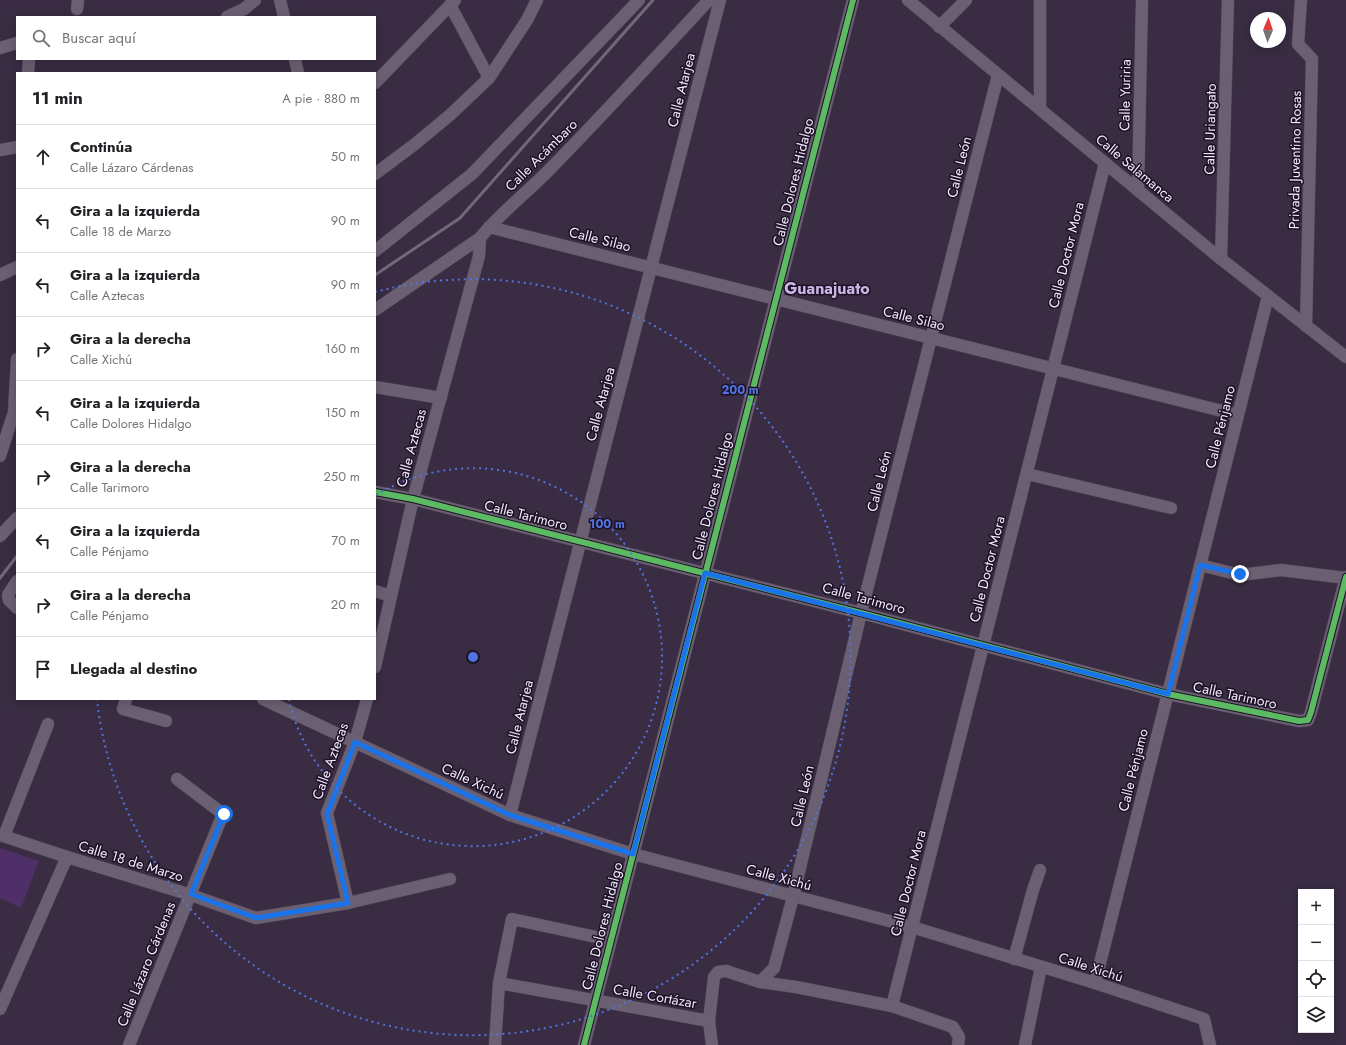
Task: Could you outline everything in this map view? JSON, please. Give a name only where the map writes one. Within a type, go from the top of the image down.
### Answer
[{"type":"street","points":[[229,16],[244,9],[255,0]]},
{"type":"street","points":[[280,0],[284,16]]},
{"type":"street","points":[[376,173],[450,115],[490,78],[527,20],[537,0]]},
{"type":"street","points":[[376,250],[472,174],[639,0]]},
{"type":"street","name":"Calle Acámbaro","points":[[376,309],[480,238],[489,227],[545,174],[598,120],[710,0]]},
{"type":"street","name":"Calle Atarjea","points":[[510,815],[720,0]]},
{"type":"street","name":"Calle Dolores Hidalgo","points":[[584,1045],[853,0]]},
{"type":"street","name":"Calle Salamanca","points":[[908,0],[1222,259],[1346,357]]},
{"type":"street","points":[[939,27],[966,0]]},
{"type":"street","points":[[1040,0],[1040,109]]},
{"type":"street","name":"Calle Yuriria","points":[[1138,190],[1142,0]]},
{"type":"street","name":"Calle Uriangato","points":[[1222,259],[1228,0]]},
{"type":"street","name":"Privada Juventino Rosas","points":[[1301,0],[1298,44],[1312,59],[1306,326]]},
{"type":"street","points":[[376,82],[452,2],[490,78]]},
{"type":"street","points":[[0,48],[16,43]]},
{"type":"street","points":[[28,72],[29,60]]},
{"type":"street","points":[[295,60],[298,72]]},
{"type":"street","name":"Calle León","points":[[760,982],[774,968],[793,896],[861,613],[998,75]]},
{"type":"street","points":[[0,150],[16,148]]},
{"type":"street","name":"Calle Doctor Mora","points":[[892,1006],[1105,163]]},
{"type":"street","name":"Calle Silao","points":[[489,227],[1238,415]]},
{"type":"street","name":"Calle Aztecas","points":[[376,663],[413,499],[479,256],[480,238]]},
{"type":"street","points":[[0,275],[16,268]]},
{"type":"street","name":"Calle Pénjamo","points":[[1095,983],[1268,296]]},
{"type":"street","points":[[1,448],[14,412],[16,377]]},
{"type":"street","points":[[376,388],[440,398]]},
{"type":"street","points":[[1027,474],[1171,508]]},
{"type":"street","name":"Calle Tarimoro","points":[[376,492],[413,499],[580,541],[1168,694],[1299,721],[1308,720],[1311,712],[1346,578]]},
{"type":"street","points":[[0,536],[16,519]]},
{"type":"street","points":[[1200,565],[1240,574],[1281,570],[1346,578]]},
{"type":"street","points":[[16,583],[8,595],[9,600],[16,607]]},
{"type":"street","points":[[376,591],[391,596]]},
{"type":"street","points":[[126,700],[123,709],[166,721]]},
{"type":"street","name":"Calle Xichú","points":[[265,700],[510,815],[633,854],[912,927],[1095,983],[1204,1019],[1210,1045]]},
{"type":"street","name":"Calle Aztecas","points":[[348,903],[327,814],[355,742],[367,700]]},
{"type":"street","points":[[2,835],[48,724]]},
{"type":"street","name":"Calle Lázaro Cárdenas","points":[[129,1045],[224,814],[177,779]]},
{"type":"street","name":"Calle 18 de Marzo","points":[[2,835],[67,857],[191,894],[256,918],[348,903],[450,879]]},
{"type":"street","points":[[0,1009],[67,857]]},
{"type":"street","points":[[1014,959],[1040,870]]},
{"type":"street","points":[[495,1045],[499,983],[512,919],[610,940]]},
{"type":"street","points":[[1026,1045],[1041,967]]},
{"type":"street","points":[[712,1045],[709,1021],[714,978],[718,972],[726,971],[760,982],[796,987],[892,1006],[953,1027],[959,1037],[958,1045]]},
{"type":"street","name":"Calle Cortázar","points":[[499,983],[709,1021]]},
{"type":"shaded area","points":[[0,848],[39,861],[21,908],[0,898]]},
{"type":"railway","points":[[376,274],[460,218],[653,0]]},
{"type":"railway","points":[[0,578],[16,557]]},
{"type":"cycle path","points":[[584,1045],[853,0]]},
{"type":"cycle path","points":[[376,492],[413,499],[861,613],[1168,694],[1299,721],[1308,720],[1311,712],[1346,577]]},
{"type":"district","name":"Guanajuato","points":[[827,288]]},
{"type":"route","points":[[224,814],[191,894],[256,918],[348,903],[327,814],[355,742],[510,815],[633,854],[705,573],[1168,694],[1200,565],[1240,574]]}]
